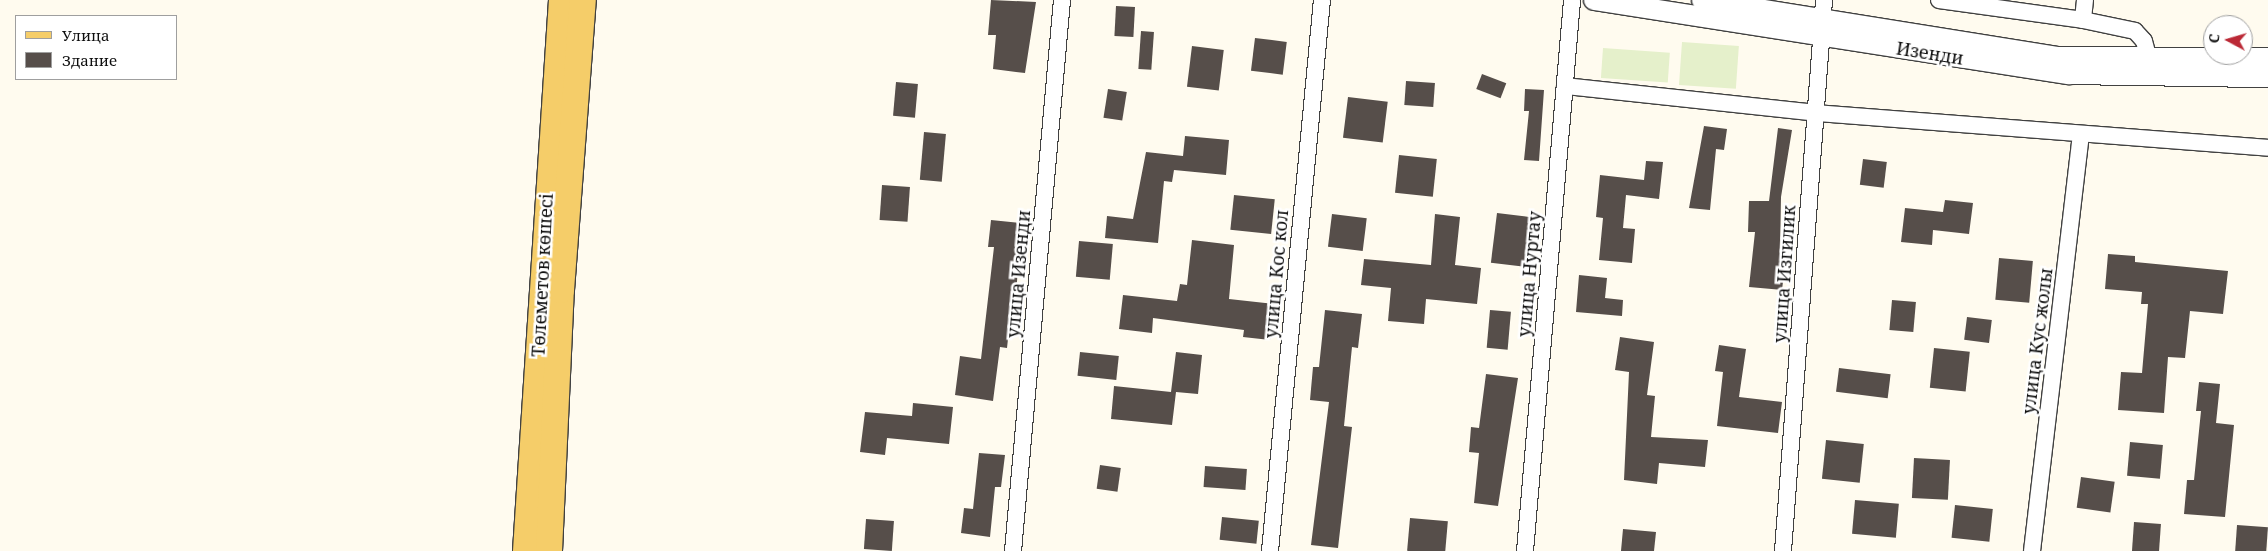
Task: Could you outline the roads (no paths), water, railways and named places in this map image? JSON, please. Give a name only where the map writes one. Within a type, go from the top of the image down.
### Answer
[{"type":"main road","name":"Төлеметов көшесі","points":[[526,551],[562,0]]},
{"type":"main road","name":"Төлеметов көшесі","points":[[549,551],[561,290],[584,0]]},
{"type":"street","name":"улица Изенди","points":[[1013,551],[1062,0]]},
{"type":"street","name":"улица Кос кол","points":[[1270,551],[1322,0]]},
{"type":"street","name":"улица Нуртау","points":[[1525,551],[1572,0]]},
{"type":"street","name":"Изенди","points":[[1594,0],[1823,18]]},
{"type":"street","name":"Изенди","points":[[1702,0],[1823,18],[2069,74],[2151,69],[2268,58]]},
{"type":"street","points":[[1939,0],[2083,20],[2135,31],[2151,69]]},
{"type":"street","points":[[2083,20],[2085,0]]},
{"type":"street","name":"улица Изгилик","points":[[1783,551],[1823,18]]},
{"type":"street","name":"Изенди","points":[[2151,69],[2268,77]]},
{"type":"street","points":[[1565,86],[1816,113],[2081,136],[2268,148]]},
{"type":"street","name":"улица Кус жолы","points":[[2032,551],[2081,136]]}]
